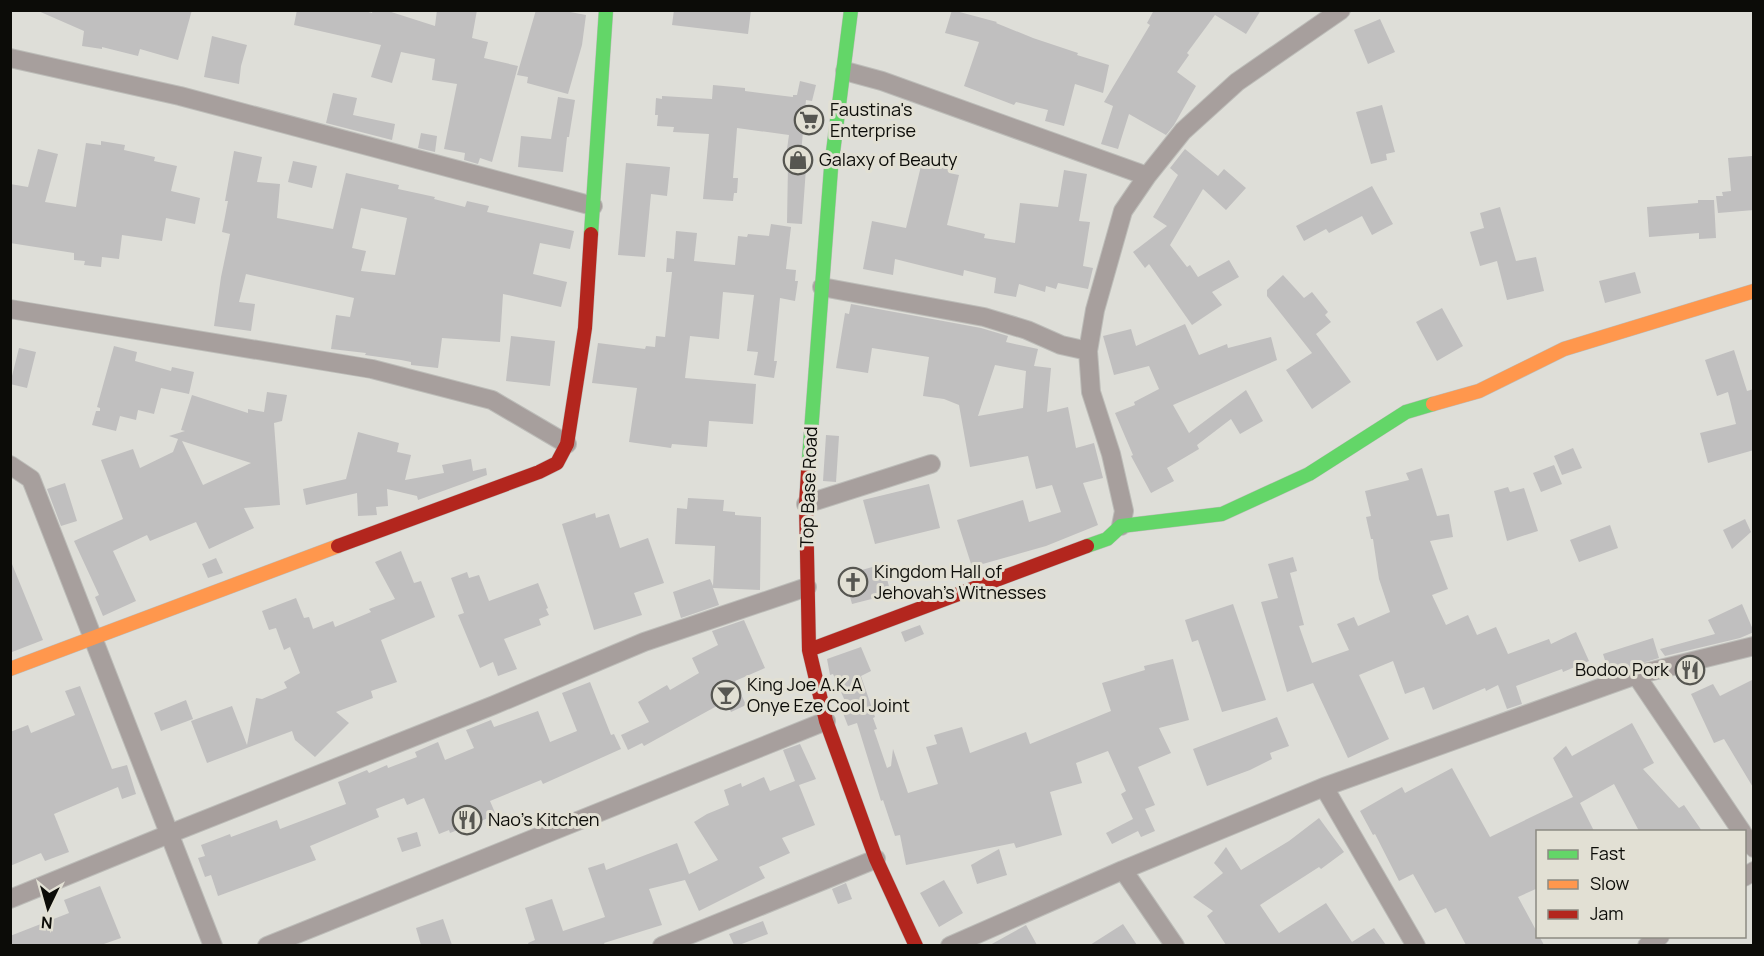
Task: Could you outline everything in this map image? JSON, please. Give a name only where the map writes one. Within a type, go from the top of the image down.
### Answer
[{"type":"street","points":[[10,669],[93,636],[539,472],[557,463],[567,444],[585,328],[606,10]]},
{"type":"street","name":"Top Base Road","points":[[851,10],[831,168],[806,504],[809,650],[826,721],[876,859],[916,945]]},
{"type":"street","points":[[809,650],[1107,539],[1121,526],[1124,511],[1111,454],[1091,392],[1088,351],[1095,310],[1123,211],[1183,131],[1237,82],[1341,10]]},
{"type":"street","points":[[10,58],[180,96],[593,206]]},
{"type":"street","points":[[845,70],[882,81],[1147,176]]},
{"type":"street","points":[[822,288],[984,317],[1027,330],[1061,345],[1088,351]]},
{"type":"street","points":[[1121,526],[1222,514],[1310,474],[1406,412],[1479,391],[1564,349],[1754,291]]},
{"type":"street","points":[[10,309],[372,369],[492,400],[567,444]]},
{"type":"street","points":[[806,504],[931,464]]},
{"type":"street","points":[[10,465],[32,479],[213,945]]},
{"type":"street","points":[[10,899],[494,705],[644,642],[807,587]]},
{"type":"street","points":[[950,945],[1324,787],[1636,675],[1754,646]]},
{"type":"street","points":[[1636,675],[1741,830]]},
{"type":"street","points":[[267,945],[826,721]]},
{"type":"street","points":[[1324,787],[1416,945]]},
{"type":"street","points":[[662,945],[876,859]]},
{"type":"street","points":[[1123,870],[1174,945]]},
{"type":"building","points":[[36,10],[192,10],[178,60],[140,49],[138,56],[102,47],[102,49],[82,46],[84,31]]},
{"type":"building","points":[[297,10],[361,10],[372,13],[373,10],[385,10],[435,26],[437,10],[477,10],[472,38],[488,42],[484,58],[518,66],[492,162],[480,158],[478,164],[464,160],[465,153],[444,149],[457,84],[432,80],[435,59],[401,52],[392,83],[371,77],[381,45],[294,25]]},
{"type":"building","points":[[536,10],[560,10],[586,15],[582,45],[568,94],[527,83],[528,77],[517,75]]},
{"type":"building","points":[[674,10],[751,10],[748,34],[672,25]]},
{"type":"building","points":[[952,10],[997,22],[1033,38],[1078,53],[1077,55],[1109,65],[1103,93],[1075,84],[1064,126],[1045,121],[1048,110],[1016,102],[1014,105],[964,86],[979,42],[945,33]]},
{"type":"building","points":[[1154,10],[1261,10],[1246,34],[1215,15],[1187,53],[1189,55],[1177,72],[1196,86],[1166,135],[1129,114],[1118,149],[1101,144],[1113,106],[1104,102],[1150,25],[1147,23]]},
{"type":"building","points":[[1380,19],[1395,52],[1368,64],[1354,30]]},
{"type":"building","points":[[212,36],[247,45],[239,84],[204,77]]},
{"type":"building","points":[[800,81],[816,85],[812,101],[806,100],[801,153],[807,154],[802,224],[787,223],[788,164],[785,163],[789,135],[737,128],[733,178],[738,178],[737,193],[734,193],[733,201],[703,199],[709,134],[673,132],[674,127],[657,126],[656,98],[662,99],[662,96],[712,99],[713,85],[793,97],[797,95]]},
{"type":"building","points":[[333,93],[357,98],[353,115],[395,124],[392,140],[326,123]]},
{"type":"building","points":[[558,97],[575,100],[569,137],[567,137],[563,172],[518,167],[521,136],[551,139]]},
{"type":"building","points":[[1382,105],[1395,152],[1386,154],[1387,160],[1371,164],[1356,112]]},
{"type":"building","points":[[421,133],[437,136],[435,152],[418,148]]},
{"type":"building","points":[[101,141],[125,145],[124,150],[155,157],[154,161],[177,166],[171,191],[200,198],[195,224],[166,218],[162,241],[122,235],[119,259],[102,257],[101,267],[84,265],[85,261],[74,260],[74,253],[10,243],[10,184],[28,187],[38,149],[58,154],[45,202],[76,207],[86,143],[101,145]]},
{"type":"building","points":[[1185,149],[1218,176],[1224,169],[1246,188],[1226,210],[1203,189],[1170,245],[1187,267],[1190,265],[1198,277],[1229,260],[1239,277],[1212,292],[1222,305],[1192,325],[1149,264],[1145,268],[1133,252],[1167,226],[1153,217],[1178,175],[1170,168]]},
{"type":"building","points":[[234,151],[262,157],[257,182],[280,184],[277,218],[333,229],[346,173],[399,185],[398,189],[435,197],[434,199],[465,207],[467,201],[489,206],[487,212],[574,231],[570,249],[540,243],[533,274],[567,282],[561,307],[503,294],[500,342],[442,338],[438,368],[411,365],[411,362],[365,355],[366,353],[331,349],[336,315],[350,317],[354,298],[246,274],[239,302],[255,304],[251,331],[214,326],[230,234],[222,232],[228,201],[225,201]],"holes":[[[361,208],[407,218],[395,275],[361,271],[366,251],[352,248]]]},
{"type":"building","points":[[1752,156],[1754,210],[1718,213],[1716,196],[1723,196],[1722,192],[1731,191],[1728,158]]},
{"type":"building","points":[[932,160],[951,165],[949,173],[959,175],[947,225],[985,234],[984,238],[1015,243],[1020,203],[1058,207],[1064,170],[1087,174],[1079,221],[1090,222],[1083,266],[1093,268],[1088,289],[1058,283],[1056,289],[1046,286],[1045,292],[1019,284],[1016,297],[994,293],[996,278],[964,270],[963,276],[895,259],[893,275],[863,269],[872,221],[906,228],[921,166],[931,168]]},
{"type":"building","points":[[293,161],[317,166],[312,188],[288,182]]},
{"type":"building","points":[[626,163],[670,167],[667,196],[651,194],[645,257],[618,255]]},
{"type":"building","points":[[1372,186],[1393,224],[1372,235],[1362,216],[1329,233],[1326,229],[1304,241],[1296,226]]},
{"type":"building","points":[[1698,200],[1714,200],[1716,238],[1699,239],[1699,233],[1649,237],[1647,207],[1698,203]]},
{"type":"building","points":[[1500,207],[1516,261],[1536,257],[1544,291],[1507,300],[1497,261],[1480,266],[1470,232],[1484,228],[1480,213]]},
{"type":"building","points":[[771,224],[791,227],[786,269],[796,270],[795,281],[798,281],[795,301],[780,298],[774,378],[754,375],[758,352],[747,351],[754,295],[723,292],[719,339],[690,336],[685,378],[756,384],[753,424],[709,421],[707,447],[672,444],[671,448],[629,442],[637,388],[592,383],[598,343],[645,349],[646,346],[655,347],[656,336],[665,337],[672,272],[666,272],[667,258],[674,259],[676,231],[697,233],[694,261],[735,265],[738,236],[747,237],[748,234],[769,236]]},
{"type":"building","points":[[1635,272],[1641,293],[1605,303],[1599,281]]},
{"type":"building","points":[[1283,275],[1304,298],[1312,292],[1328,312],[1325,315],[1331,322],[1316,334],[1351,382],[1312,409],[1286,370],[1312,353],[1267,296],[1267,290]]},
{"type":"building","points":[[851,304],[981,328],[1008,336],[1006,342],[1038,349],[1034,366],[1051,368],[1047,412],[1068,407],[1076,448],[1094,443],[1103,478],[1083,483],[1098,525],[1046,546],[972,567],[957,520],[1023,500],[1029,522],[1061,512],[1052,485],[1036,489],[1028,456],[970,467],[959,405],[944,399],[923,396],[929,357],[872,348],[868,373],[836,368],[845,313],[849,314]],"holes":[[[995,365],[1026,371],[1023,408],[978,416]]]},
{"type":"building","points":[[1442,308],[1463,346],[1437,361],[1416,322]]},
{"type":"building","points":[[1185,324],[1199,355],[1227,344],[1228,348],[1271,337],[1277,360],[1173,405],[1189,433],[1246,390],[1263,421],[1240,434],[1231,419],[1197,445],[1199,449],[1167,468],[1174,481],[1151,493],[1131,456],[1133,455],[1115,413],[1135,405],[1134,402],[1159,389],[1149,366],[1114,375],[1103,336],[1131,329],[1136,346]]},
{"type":"building","points":[[511,336],[555,341],[550,386],[506,381]]},
{"type":"building","points":[[114,346],[137,352],[135,361],[171,371],[172,367],[194,372],[189,394],[161,388],[154,414],[138,410],[136,420],[120,416],[116,431],[92,425],[96,411],[100,411],[97,407]]},
{"type":"building","points":[[19,348],[36,352],[27,388],[10,384]]},
{"type":"building","points":[[1734,350],[1747,391],[1754,389],[1754,450],[1708,463],[1700,433],[1736,424],[1728,392],[1717,396],[1705,360]]},
{"type":"building","points":[[267,392],[287,395],[282,421],[274,423],[280,505],[244,508],[254,528],[209,549],[196,522],[150,541],[147,535],[113,551],[136,601],[103,616],[95,597],[99,595],[74,541],[123,519],[101,460],[133,449],[140,468],[173,452],[178,439],[169,436],[185,431],[181,430],[192,395],[248,413],[248,409],[264,412]],"holes":[[[182,441],[251,463],[203,485]]]},
{"type":"building","points":[[358,432],[399,443],[397,452],[411,455],[405,480],[444,473],[442,465],[471,459],[473,471],[486,468],[487,475],[418,500],[417,496],[387,489],[388,506],[376,507],[377,515],[358,516],[357,493],[306,505],[303,489],[346,479]]},
{"type":"building","points":[[826,435],[839,436],[836,482],[823,481]]},
{"type":"building","points":[[1573,448],[1582,468],[1562,475],[1554,456]]},
{"type":"building","points":[[1554,465],[1562,484],[1541,492],[1533,473]]},
{"type":"building","points":[[1422,468],[1437,516],[1449,514],[1453,537],[1430,541],[1448,589],[1432,595],[1446,625],[1468,615],[1477,635],[1496,627],[1508,654],[1549,639],[1551,644],[1576,632],[1589,661],[1563,672],[1562,669],[1516,686],[1522,704],[1507,709],[1498,685],[1486,691],[1485,688],[1433,710],[1424,687],[1405,694],[1393,661],[1359,675],[1389,739],[1348,758],[1313,683],[1287,692],[1261,602],[1278,598],[1268,564],[1293,557],[1297,571],[1290,573],[1304,625],[1299,626],[1312,663],[1349,650],[1337,624],[1354,617],[1358,626],[1390,612],[1379,579],[1373,539],[1371,539],[1366,517],[1371,516],[1365,491],[1409,480],[1406,473]]},
{"type":"building","points":[[65,483],[77,521],[61,526],[47,489]]},
{"type":"building","points":[[929,484],[940,528],[875,544],[863,500]]},
{"type":"building","points":[[1508,487],[1510,492],[1524,488],[1538,531],[1507,541],[1494,491]]},
{"type":"building","points":[[688,498],[724,500],[723,511],[735,512],[735,515],[761,517],[760,590],[713,588],[719,605],[681,618],[673,592],[710,579],[713,586],[715,546],[675,544],[677,508],[687,509]]},
{"type":"building","points":[[595,513],[596,518],[609,514],[620,548],[648,538],[664,583],[634,593],[642,615],[594,630],[562,524]]},
{"type":"building","points":[[1745,519],[1751,532],[1732,549],[1723,530]]},
{"type":"building","points":[[1610,525],[1618,548],[1579,562],[1570,540]]},
{"type":"building","points":[[401,551],[414,583],[421,581],[435,617],[381,640],[397,682],[371,691],[373,698],[336,712],[349,723],[315,757],[295,740],[292,731],[207,763],[191,721],[232,706],[247,745],[256,698],[262,699],[287,688],[284,682],[300,673],[290,647],[284,650],[276,628],[269,630],[262,611],[296,598],[304,618],[309,617],[313,629],[333,621],[335,627],[371,612],[369,609],[395,599],[375,562]]},
{"type":"building","points":[[216,558],[223,573],[208,578],[202,564]]},
{"type":"building","points":[[12,564],[43,640],[12,652],[10,649]]},
{"type":"building","points":[[883,564],[891,594],[852,604],[844,575]]},
{"type":"building","points":[[467,572],[469,578],[479,575],[489,601],[538,583],[549,615],[539,619],[541,625],[504,639],[517,669],[498,676],[493,662],[480,668],[458,615],[464,613],[451,578]]},
{"type":"building","points":[[1233,604],[1266,700],[1222,712],[1198,640],[1192,642],[1185,620]]},
{"type":"building","points":[[1742,604],[1754,632],[1740,638],[1665,656],[1660,649],[1715,634],[1708,620]]},
{"type":"building","points":[[744,620],[765,668],[735,681],[746,705],[731,712],[726,701],[644,746],[642,743],[628,750],[621,735],[649,722],[638,702],[667,685],[670,690],[699,673],[692,658],[718,645],[712,631]]},
{"type":"building","points":[[920,625],[924,634],[905,642],[901,632]]},
{"type":"building","points":[[1653,638],[1659,658],[1609,673],[1603,654]]},
{"type":"building","points":[[861,647],[871,671],[861,676],[875,717],[873,718],[877,729],[874,730],[887,768],[891,766],[893,749],[908,793],[938,784],[926,747],[937,744],[934,735],[962,727],[970,753],[1026,732],[1030,744],[1111,711],[1102,683],[1145,670],[1144,666],[1173,659],[1189,720],[1159,728],[1171,753],[1138,767],[1155,805],[1145,809],[1155,831],[1141,837],[1138,831],[1112,844],[1106,833],[1133,819],[1121,794],[1126,791],[1108,751],[1076,763],[1082,783],[1050,792],[1062,835],[1016,848],[1014,843],[906,865],[900,835],[895,836],[883,800],[881,801],[857,723],[848,726],[839,703],[845,701],[833,674],[830,675],[827,659]]},
{"type":"building","points":[[1754,679],[1754,789],[1724,739],[1714,743],[1691,694],[1713,684],[1720,696]]},
{"type":"building","points":[[590,682],[611,735],[614,734],[621,749],[543,784],[541,780],[490,801],[496,815],[450,833],[449,830],[439,834],[424,798],[407,805],[404,798],[376,809],[379,817],[310,846],[316,860],[218,896],[211,875],[205,877],[198,858],[205,856],[201,845],[277,820],[280,829],[346,804],[338,782],[367,770],[369,773],[387,765],[388,768],[417,757],[415,752],[438,742],[445,760],[474,748],[466,730],[491,720],[494,727],[538,711],[550,742],[577,731],[562,693]]},
{"type":"building","points":[[80,686],[112,769],[127,765],[136,794],[122,799],[118,787],[54,814],[69,852],[45,861],[41,853],[10,866],[10,732],[28,725],[31,733],[75,715],[65,691]]},
{"type":"building","points":[[186,700],[193,719],[161,731],[154,713]]},
{"type":"building","points":[[1277,717],[1289,746],[1270,753],[1272,759],[1250,770],[1207,786],[1193,749]]},
{"type":"building","points":[[1632,723],[1654,763],[1643,769],[1679,808],[1684,805],[1701,830],[1638,830],[1614,784],[1580,803],[1594,830],[1536,830],[1536,889],[1518,897],[1536,930],[1536,938],[1540,938],[1544,945],[1466,945],[1446,908],[1435,913],[1413,874],[1399,881],[1375,834],[1373,835],[1360,811],[1402,787],[1405,793],[1452,768],[1490,837],[1573,797],[1553,758],[1566,746],[1572,756]]},
{"type":"building","points":[[800,744],[816,779],[799,785],[815,825],[782,838],[790,853],[759,867],[765,878],[699,911],[685,880],[649,889],[662,925],[604,943],[605,945],[529,945],[528,943],[535,940],[525,908],[552,899],[563,931],[605,917],[588,868],[604,863],[606,870],[677,843],[689,874],[718,860],[694,822],[729,805],[724,790],[741,783],[742,787],[764,777],[770,791],[795,781],[783,750]]},
{"type":"building","points":[[1319,818],[1344,852],[1321,869],[1319,867],[1260,905],[1279,933],[1326,903],[1352,942],[1374,928],[1386,945],[1226,945],[1207,916],[1213,911],[1193,897],[1223,873],[1214,863],[1226,847],[1241,870],[1289,841]]},
{"type":"building","points":[[417,832],[421,846],[402,852],[397,838]]},
{"type":"building","points":[[999,849],[1007,875],[977,884],[971,865]]},
{"type":"building","points":[[944,880],[963,913],[939,927],[920,893]]},
{"type":"building","points":[[846,883],[852,899],[838,904],[832,889]]},
{"type":"building","points":[[100,886],[121,938],[101,945],[10,945],[10,936],[69,913],[64,900]]},
{"type":"building","points":[[443,919],[452,945],[421,945],[416,928]]},
{"type":"building","points":[[763,921],[768,934],[734,945],[729,934]]},
{"type":"building","points":[[1123,924],[1137,945],[1090,945]]},
{"type":"building","points":[[1026,925],[1037,945],[990,945]]},
{"type":"traffic: fast","points":[[591,234],[606,10]]},
{"type":"traffic: fast","points":[[808,472],[831,168],[851,10]]},
{"type":"traffic: fast","points":[[1087,546],[1107,539],[1121,526],[1222,514],[1309,474],[1406,412],[1433,404]]},
{"type":"traffic: slow","points":[[1433,404],[1479,391],[1564,349],[1754,291]]},
{"type":"traffic: slow","points":[[10,669],[338,546]]},
{"type":"traffic: jam","points":[[338,546],[539,472],[557,463],[567,444],[585,328],[591,234]]},
{"type":"traffic: jam","points":[[808,472],[806,504],[809,650],[826,721],[876,859],[916,946]]},
{"type":"traffic: jam","points":[[809,650],[1087,546]]},
{"type":"place","name":"Faustina's Enterprise","points":[[809,120]]},
{"type":"place","name":"Galaxy of Beauty","points":[[798,160]]},
{"type":"place","name":"Kingdom Hall of Jehovah's Witnesses","points":[[853,582]]},
{"type":"place","name":"Bodoo Pork","points":[[1690,670]]},
{"type":"place","name":"King Joe A.K.A Onye Eze Cool Joint","points":[[726,695]]},
{"type":"place","name":"Nao's Kitchen","points":[[467,820]]}]
